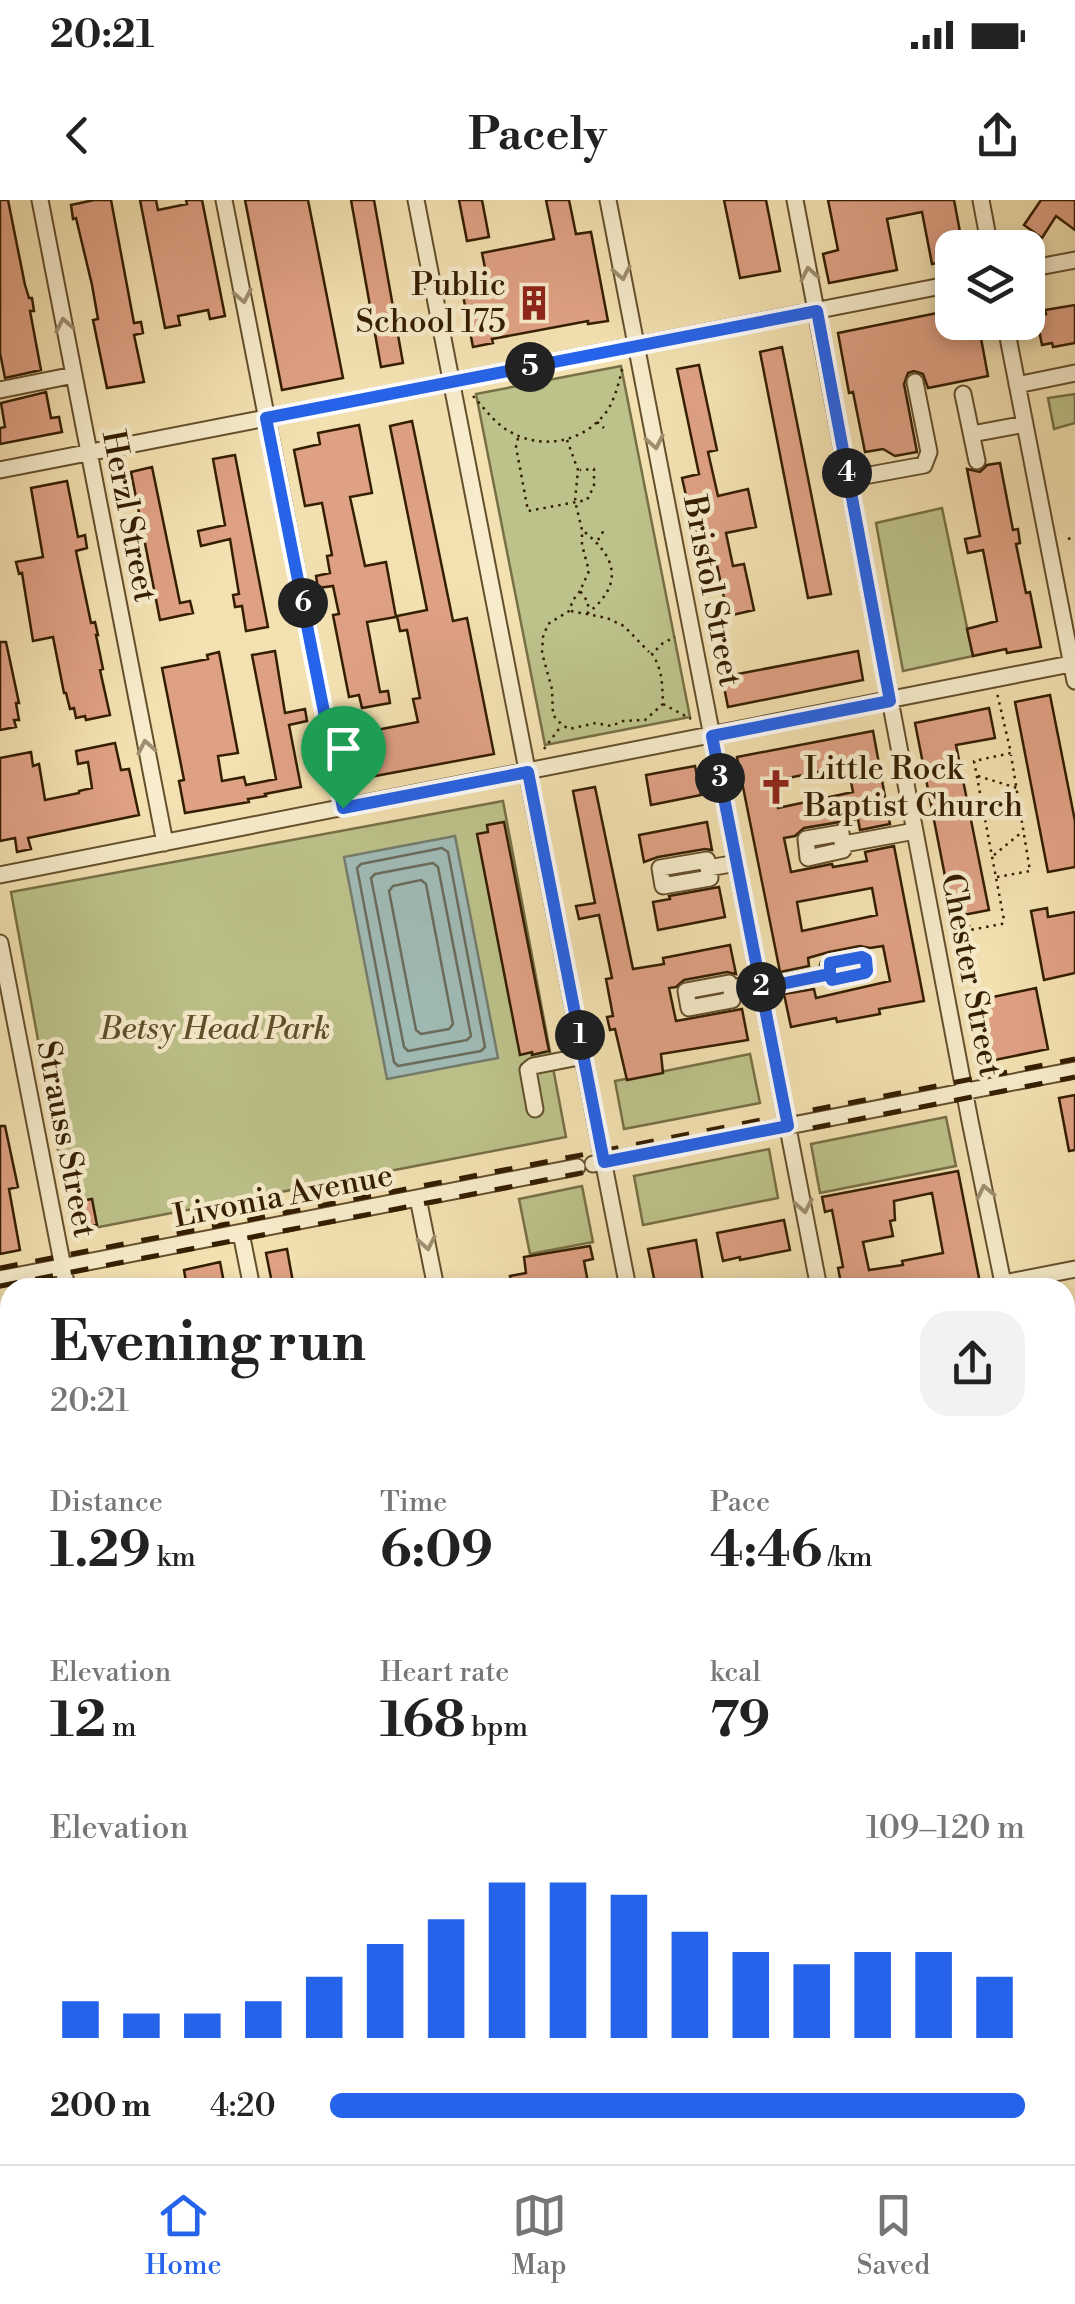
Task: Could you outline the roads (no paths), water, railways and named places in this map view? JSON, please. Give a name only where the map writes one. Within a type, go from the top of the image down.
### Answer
[{"type":"street","name":"Herzl Street","points":[[40,200],[165,843]]},
{"type":"street","points":[[224,200],[343,808]]},
{"type":"street","points":[[416,200],[584,1056],[591,1164],[625,1278]]},
{"type":"street","name":"Bristol Street","points":[[608,200],[817,1278]]},
{"type":"street","name":"Chester Street","points":[[795,200],[1003,1278]]},
{"type":"street","points":[[981,200],[987,230]]},
{"type":"street","points":[[1045,266],[1075,260]]},
{"type":"street","points":[[0,470],[935,287]]},
{"type":"street","points":[[1008,340],[1075,681]]},
{"type":"street","points":[[0,390],[74,374]]},
{"type":"street","points":[[1017,385],[1075,374]]},
{"type":"street","points":[[848,478],[924,464],[930,452],[915,382]]},
{"type":"street","points":[[964,394],[976,461]]},
{"type":"street","points":[[972,434],[1025,424]]},
{"type":"street","points":[[0,875],[1073,664]]},
{"type":"street","points":[[844,844],[915,831]]},
{"type":"street","points":[[708,868],[737,863]]},
{"type":"street","name":"Strauss Street","points":[[0,942],[65,1278]]},
{"type":"street","points":[[731,989],[830,974]]},
{"type":"street","points":[[535,1108],[528,1070],[584,1056]]},
{"type":"street","name":"Livonia Avenue","points":[[9,1278],[1075,1070]]},
{"type":"street","points":[[418,1198],[434,1278]]},
{"type":"street","points":[[241,1233],[250,1278]]},
{"type":"street","points":[[1035,1278],[1075,1269]]},
{"type":"water","points":[[455,836],[498,1058],[387,1079],[344,857]]},
{"type":"railway","points":[[0,1268],[1075,1059]]},
{"type":"railway","points":[[41,1278],[1075,1077]]},
{"type":"place","name":"Public School 175","points":[[534,303]]},
{"type":"place","name":"Little Rock Baptist Church","points":[[776,787]]},
{"type":"park label","name":"Betsy Head Park","points":[[215,1029]]}]
